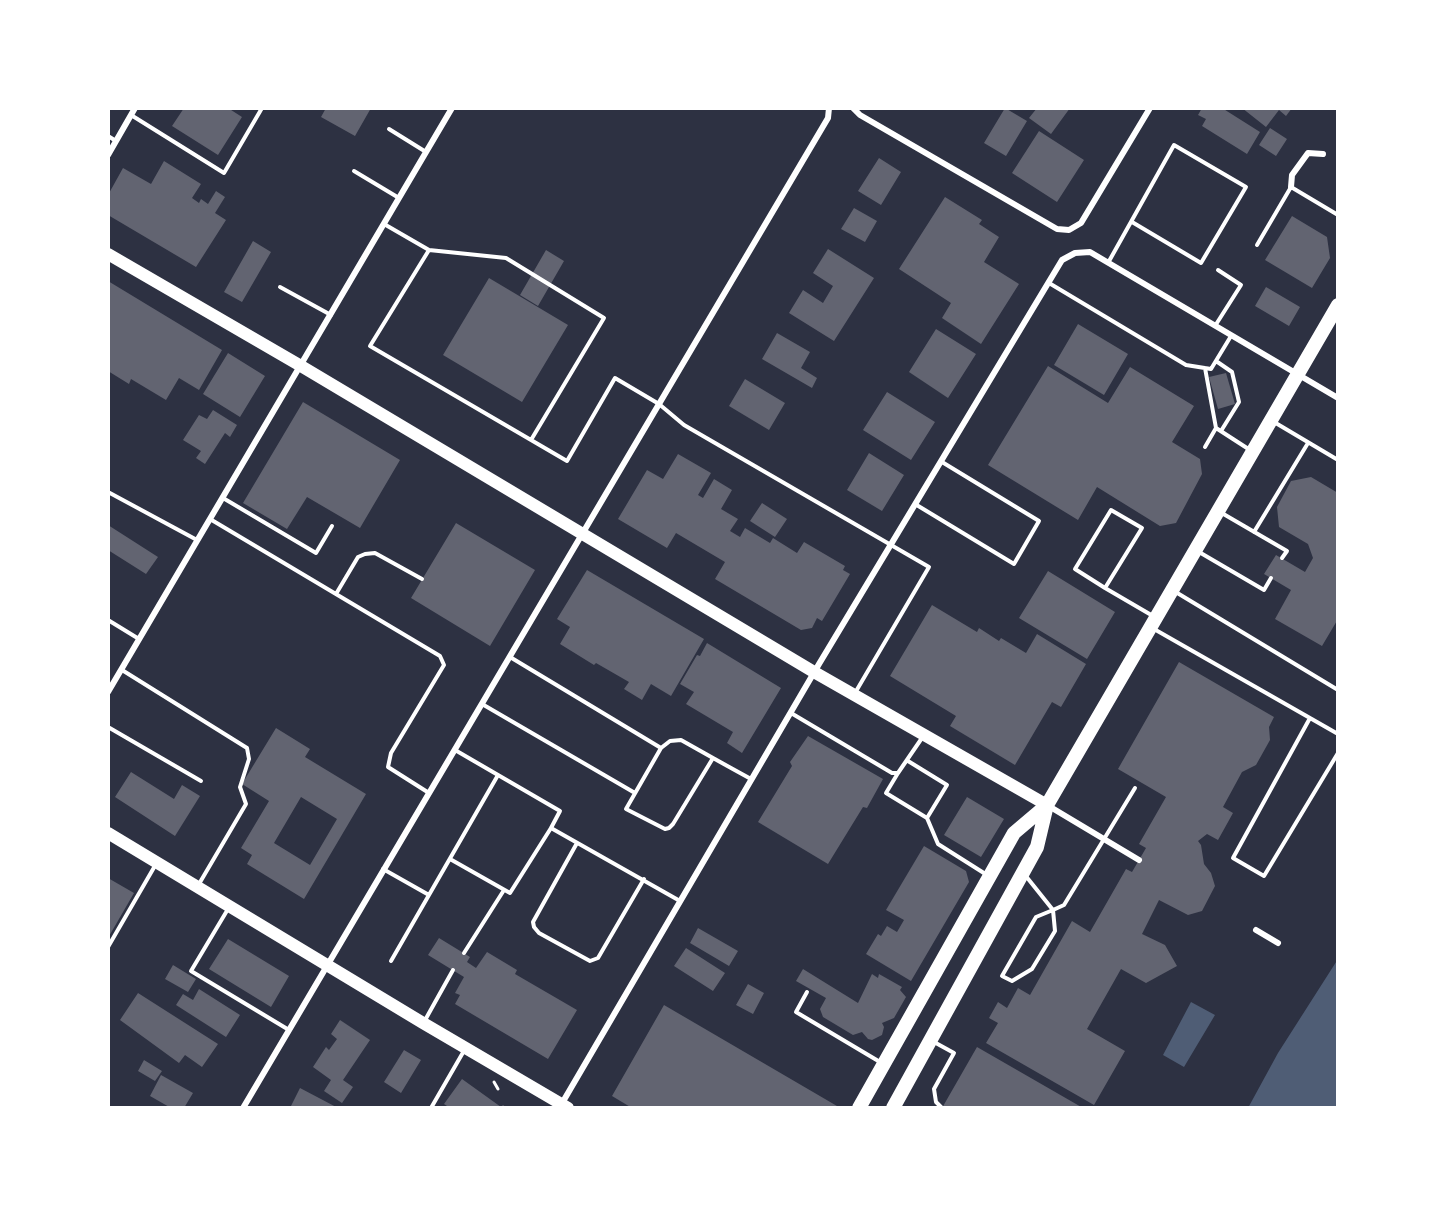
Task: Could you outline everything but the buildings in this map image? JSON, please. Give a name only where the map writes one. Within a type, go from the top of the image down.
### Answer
[{"type":"main road","points":[[108,254],[301,366],[814,672],[1047,805]]},
{"type":"main road","points":[[893,1108],[1037,848],[1047,805],[1338,305]]},
{"type":"main road","points":[[859,1108],[1014,833],[1047,805]]},
{"type":"main road","points":[[108,833],[563,1107]]},
{"type":"street","points":[[108,154],[135,108]]},
{"type":"street","points":[[108,692],[452,108]]},
{"type":"street","points":[[243,1108],[828,118],[829,108]]},
{"type":"street","points":[[854,108],[860,115],[1057,229],[1069,230],[1081,223],[1150,108]]},
{"type":"street","points":[[1291,187],[1292,175],[1308,153],[1323,154]]},
{"type":"street","points":[[563,1107],[790,712],[1062,260],[1074,253],[1090,252],[1338,398]]},
{"type":"street","points":[[1047,805],[1139,860]]},
{"type":"street","points":[[1256,930],[1278,943]]},
{"type":"lane","points":[[131,115],[224,173],[262,108]]},
{"type":"lane","points":[[389,129],[426,152]]},
{"type":"lane","points":[[108,136],[116,141]]},
{"type":"lane","points":[[1108,263],[1174,145],[1246,187],[1201,263],[1132,222]]},
{"type":"lane","points":[[354,171],[399,198]]},
{"type":"lane","points":[[1257,245],[1291,187],[1338,215]]},
{"type":"lane","points":[[384,224],[429,250],[506,258],[604,318],[531,440]]},
{"type":"lane","points":[[429,250],[370,346],[567,461],[615,378],[659,404],[684,425],[929,567],[854,695]]},
{"type":"lane","points":[[1215,326],[1241,285],[1218,270]]},
{"type":"lane","points":[[1048,283],[1186,365],[1211,369],[1231,336]]},
{"type":"lane","points":[[280,287],[330,315]]},
{"type":"lane","points":[[1216,361],[1232,372],[1239,402],[1221,431]]},
{"type":"lane","points":[[1205,368],[1216,428],[1205,447]]},
{"type":"lane","points":[[1271,421],[1338,460]]},
{"type":"lane","points":[[1216,428],[1253,452]]},
{"type":"lane","points":[[1254,532],[1308,443]]},
{"type":"lane","points":[[915,504],[1014,564],[1040,521],[941,461]]},
{"type":"lane","points":[[108,492],[198,540]]},
{"type":"lane","points":[[223,498],[316,553],[332,526]]},
{"type":"lane","points":[[1106,588],[1142,528],[1111,510],[1075,569],[1106,588],[1186,647],[1338,734]]},
{"type":"lane","points":[[1218,511],[1287,551],[1282,558]]},
{"type":"lane","points":[[210,519],[440,656],[444,665],[391,753],[388,766],[429,793]]},
{"type":"lane","points":[[1195,550],[1264,590],[1271,578]]},
{"type":"lane","points":[[336,594],[358,557],[365,554],[375,553],[422,579]]},
{"type":"lane","points":[[1172,590],[1338,690]]},
{"type":"lane","points":[[108,620],[139,639]]},
{"type":"lane","points":[[509,657],[661,748]]},
{"type":"lane","points":[[122,669],[247,748],[249,759],[240,787],[246,804],[197,887]]},
{"type":"lane","points":[[482,704],[635,793]]},
{"type":"lane","points":[[790,712],[888,770],[898,773]]},
{"type":"lane","points":[[1310,718],[1233,858],[1264,876],[1338,753]]},
{"type":"lane","points":[[108,727],[201,781]]},
{"type":"lane","points":[[924,735],[886,793],[927,818],[938,844],[989,876]]},
{"type":"lane","points":[[713,758],[669,828],[665,829],[626,809],[661,748],[670,741],[681,740],[751,779]]},
{"type":"lane","points":[[450,859],[510,893],[560,811],[454,750]]},
{"type":"lane","points":[[908,761],[947,785],[927,818]]},
{"type":"lane","points":[[391,961],[498,775]]},
{"type":"lane","points":[[1023,873],[1053,910],[1055,931],[1032,969],[1012,981],[1002,976],[1036,917],[1053,910],[1064,905],[1135,788]]},
{"type":"lane","points":[[550,828],[680,901]]},
{"type":"lane","points":[[577,843],[533,922],[534,927],[549,938],[590,961],[598,958],[644,879]]},
{"type":"lane","points":[[108,947],[157,862]]},
{"type":"lane","points":[[383,869],[429,895]]},
{"type":"lane","points":[[464,953],[504,890]]},
{"type":"lane","points":[[230,906],[191,971],[289,1030]]},
{"type":"lane","points":[[423,1023],[453,970]]},
{"type":"lane","points":[[807,992],[796,1012],[884,1064]]},
{"type":"lane","points":[[931,1040],[957,1054],[934,1089],[936,1102],[942,1108]]},
{"type":"lane","points":[[430,1108],[465,1048]]},
{"type":"water","points":[[1338,959],[1338,1108],[1248,1108],[1278,1053]]},
{"type":"water","points":[[1191,1002],[1215,1015],[1184,1067],[1163,1055]]}]
